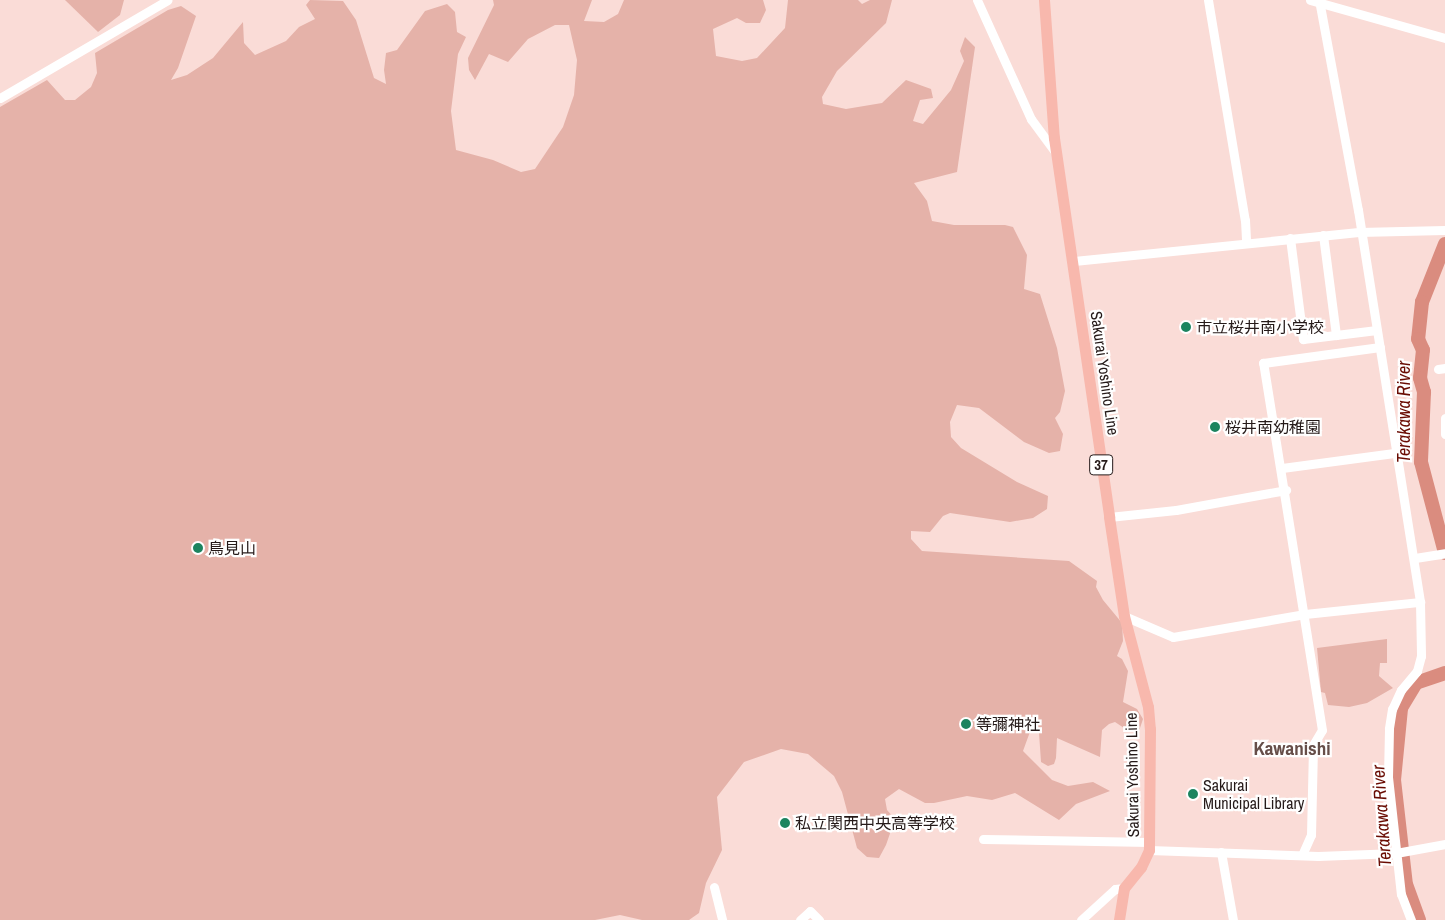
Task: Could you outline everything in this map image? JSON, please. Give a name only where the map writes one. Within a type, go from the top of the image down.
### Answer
[{"type":"main road","name":"Sakurai Yoshino Line","points":[[1044,0],[1050,102],[1109,517],[1124,616],[1148,707],[1149,846],[1141,866],[1124,888],[1119,920]]},
{"type":"street","points":[[0,98],[168,0]]},
{"type":"street","points":[[977,0],[1031,119],[1058,155]]},
{"type":"street","points":[[1208,0],[1246,225],[1246,242]]},
{"type":"street","points":[[1310,0],[1320,1],[1445,38]]},
{"type":"street","points":[[1320,1],[1380,347],[1394,453],[1415,558],[1420,602],[1421,656],[1417,671],[1401,690],[1392,709],[1389,729],[1388,777],[1401,853],[1401,894],[1411,920]]},
{"type":"street","points":[[1074,261],[1359,232],[1445,230]]},
{"type":"street","points":[[1322,236],[1336,335]]},
{"type":"street","points":[[1290,238],[1303,339],[1377,330]]},
{"type":"street","points":[[1302,855],[1311,834],[1313,745],[1322,730],[1286,490],[1263,363],[1380,347]]},
{"type":"street","points":[[1445,418],[1445,434]]},
{"type":"street","points":[[1282,468],[1394,453]]},
{"type":"street","points":[[1109,517],[1176,510],[1286,490]]},
{"type":"street","points":[[1415,558],[1445,553]]},
{"type":"street","points":[[1124,616],[1173,637],[1305,614],[1420,602]]},
{"type":"street","points":[[982,840],[1149,846],[1221,852],[1302,855],[1401,853],[1445,844]]},
{"type":"street","points":[[1221,852],[1234,920]]},
{"type":"street","points":[[714,888],[722,920]]},
{"type":"street","points":[[1081,920],[1115,890],[1124,888]]},
{"type":"street","points":[[800,920],[810,911],[819,920]]},
{"type":"shaded area","points":[[65,0],[124,0],[120,15],[98,32]]},
{"type":"shaded area","points":[[310,0],[343,1],[356,20],[374,78],[386,84],[384,70],[386,53],[397,50],[425,11],[447,4],[455,12],[457,32],[466,37],[458,54],[451,111],[456,150],[493,160],[521,172],[535,169],[563,127],[574,95],[577,60],[569,25],[555,25],[528,39],[508,62],[489,54],[475,80],[469,70],[468,58],[494,5],[493,0],[592,0],[584,21],[604,22],[618,14],[624,0],[763,0],[766,10],[760,23],[746,23],[737,18],[713,29],[716,56],[742,61],[757,58],[785,28],[788,0],[858,0],[862,4],[870,0],[892,0],[886,23],[837,71],[822,97],[823,104],[846,109],[882,103],[906,80],[931,89],[933,98],[920,100],[913,121],[923,124],[951,90],[964,61],[960,51],[965,37],[975,47],[957,172],[914,183],[927,201],[932,221],[954,225],[1005,225],[1013,227],[1027,255],[1024,289],[1040,294],[1057,348],[1065,391],[1060,412],[1055,418],[1063,434],[1060,451],[1049,453],[1024,442],[979,408],[957,405],[950,422],[951,437],[961,448],[1017,482],[1048,496],[1047,509],[1033,518],[1010,522],[950,513],[943,516],[930,532],[911,531],[911,539],[922,551],[1069,561],[1097,581],[1096,587],[1103,600],[1122,623],[1123,641],[1117,656],[1122,659],[1128,671],[1123,702],[1137,709],[1143,719],[1139,731],[1127,730],[1115,722],[1109,724],[1102,730],[1100,757],[1057,738],[1056,758],[1054,764],[1048,766],[1041,762],[1039,733],[1031,729],[1023,751],[1052,780],[1068,786],[1093,782],[1110,791],[1076,804],[1059,820],[1015,793],[992,800],[967,796],[925,803],[899,789],[885,799],[887,810],[895,819],[886,845],[879,858],[867,857],[857,848],[842,792],[834,776],[808,754],[781,749],[744,762],[717,797],[722,850],[706,883],[699,913],[689,920],[642,920],[620,915],[595,920],[0,920],[0,107],[47,80],[65,100],[75,100],[91,87],[97,73],[95,53],[168,10],[181,6],[196,16],[178,68],[171,80],[187,75],[213,58],[243,22],[244,43],[255,55],[286,41],[299,27],[315,19],[306,5]]},
{"type":"shaded area","points":[[1387,639],[1387,663],[1380,663],[1379,676],[1393,688],[1367,703],[1349,707],[1328,705],[1325,693],[1321,692],[1317,648]]},
{"type":"waterway","name":"Terakawa River","points":[[1445,244],[1422,302],[1418,339],[1423,350],[1420,378],[1424,392],[1421,462],[1445,553]]},
{"type":"waterway","name":"Terakawa River","points":[[1419,920],[1406,885],[1394,780],[1401,708],[1416,683],[1445,673]]},
{"type":"place","name":"市立桜井南小学校","points":[[1186,327]]},
{"type":"place","name":"桜井南幼稚園","points":[[1215,427]]},
{"type":"place","name":"鳥見山","points":[[198,548]]},
{"type":"place","name":"等彌神社","points":[[966,724]]},
{"type":"place","name":"Sakurai Municipal Library","points":[[1193,794]]},
{"type":"place","name":"私立関西中央高等学校","points":[[785,823]]},
{"type":"district","name":"Kawanishi","points":[[1292,749]]}]
